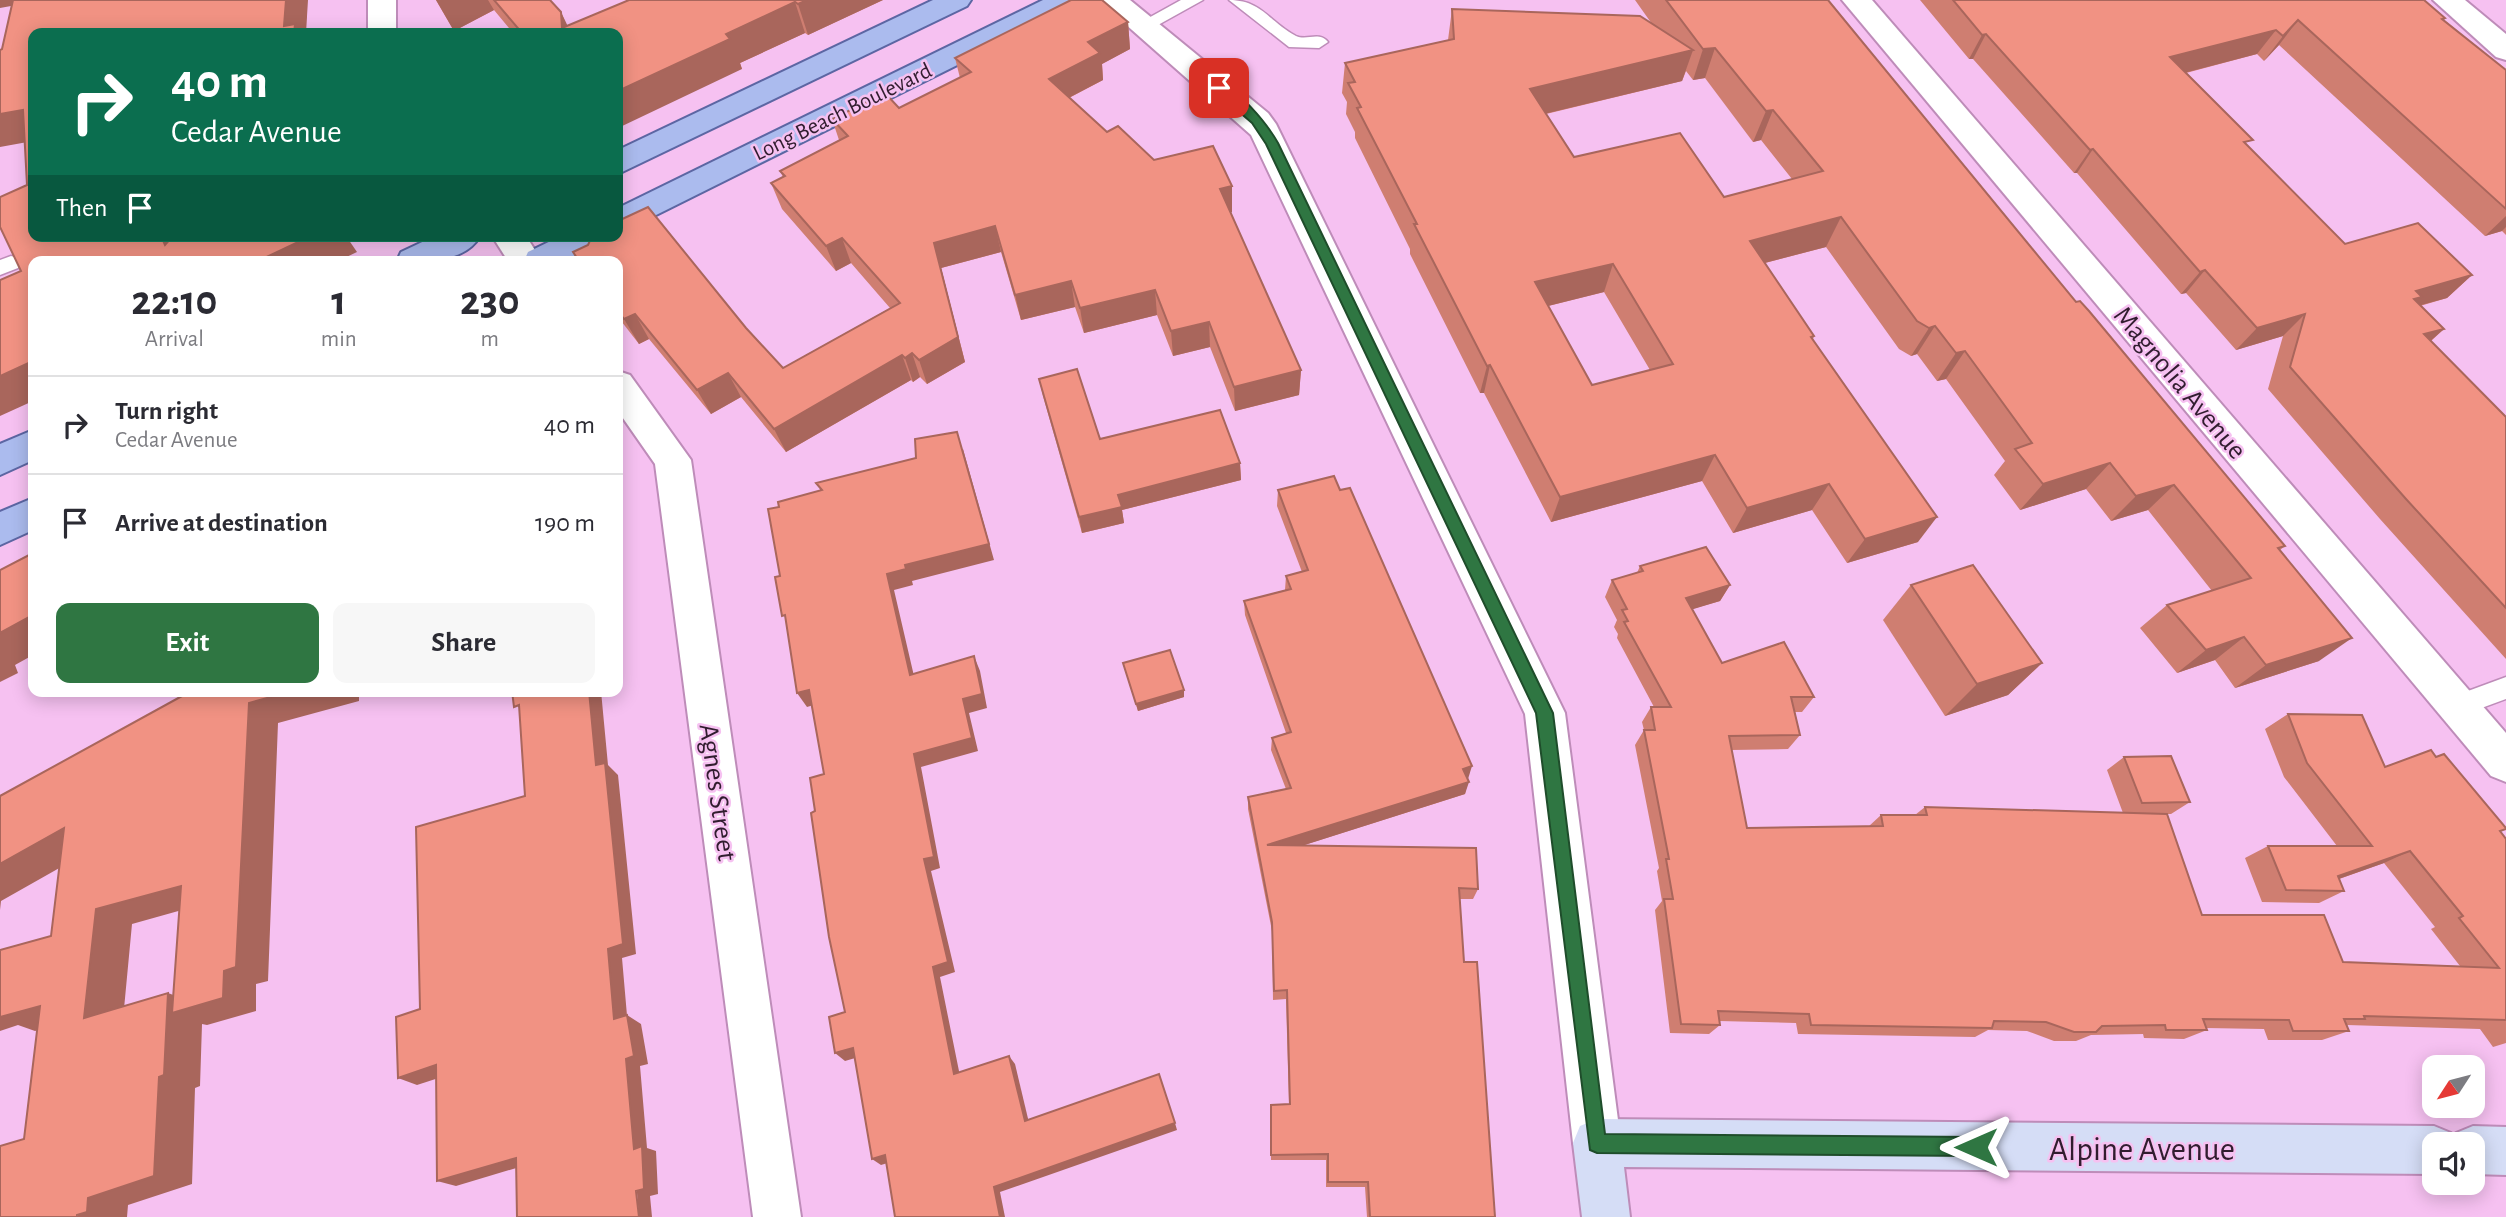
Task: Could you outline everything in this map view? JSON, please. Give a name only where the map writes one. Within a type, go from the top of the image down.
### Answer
[{"type":"main road","name":"Long Beach Boulevard","points":[[623,161],[957,0]]},
{"type":"main road","name":"Long Beach Boulevard","points":[[623,220],[1066,0]]},
{"type":"main road","points":[[423,256],[452,242]]},
{"type":"main road","points":[[550,256],[578,242]]},
{"type":"main road","points":[[0,460],[28,446]]},
{"type":"main road","points":[[0,529],[28,515]]},
{"type":"street","points":[[382,0],[382,28]]},
{"type":"street","points":[[1112,0],[1257,120],[1265,131],[1545,713],[1605,1217]]},
{"type":"street","name":"Magnolia Avenue","points":[[1856,0],[2506,763]]},
{"type":"street","points":[[2446,0],[2506,50]]},
{"type":"street","name":"Agnes Street","points":[[623,391],[673,460],[777,1217]]},
{"type":"street","name":"Alpine Avenue","points":[[1597,1143],[2422,1150]]},
{"type":"street","points":[[2485,1150],[2506,1151]]},
{"type":"lane","points":[[1143,26],[1195,0]]},
{"type":"lane","points":[[1237,0],[1294,43],[1319,42]]},
{"type":"lane","points":[[2457,706],[2506,688]]},
{"type":"building","points":[[13,0],[286,0],[284,26],[295,24],[295,28],[28,28],[28,242],[164,242],[165,245],[168,242],[298,242],[269,256],[28,256],[28,363],[0,376],[0,280],[21,271],[0,227],[0,197],[27,185],[23,110],[0,114],[2,49]]},
{"type":"building","points":[[494,0],[550,0],[561,12],[562,28],[518,28]]},
{"type":"building","points":[[629,0],[807,0],[798,4],[795,2],[726,34],[730,39],[623,89],[623,28],[562,28]]},
{"type":"building","points":[[1071,0],[1102,0],[1128,22],[1088,42],[1100,53],[1049,79],[1107,132],[1118,126],[1154,160],[1213,146],[1232,186],[1220,189],[1301,370],[1234,387],[1209,322],[1171,331],[1155,290],[1080,308],[1071,281],[1015,295],[995,226],[934,243],[958,337],[919,360],[912,353],[905,358],[902,355],[774,429],[728,373],[697,390],[635,314],[624,319],[623,256],[576,256],[573,252],[589,242],[623,242],[623,219],[648,207],[746,328],[783,368],[900,303],[842,238],[826,246],[771,183],[785,176],[780,171],[848,136],[832,119],[885,93],[899,108],[971,72],[955,58]]},
{"type":"building","points":[[1666,0],[1828,0],[2076,302],[2080,301],[2089,311],[2285,546],[2278,548],[2352,638],[2266,665],[2244,637],[2206,650],[2167,605],[2251,578],[2174,485],[2136,496],[2110,463],[2043,484],[2015,449],[2032,443],[1965,351],[1956,353],[1935,326],[1929,328],[1917,321],[1841,217],[1750,241],[1814,336],[1811,337],[1937,517],[1865,539],[1829,484],[1747,508],[1715,455],[1560,497],[1490,365],[1487,366],[1414,224],[1417,224],[1357,108],[1361,107],[1348,83],[1355,82],[1345,63],[1454,39],[1452,9],[1640,16],[1693,50],[1530,89],[1574,157],[1680,133],[1724,197],[1823,171],[1773,110],[1766,111],[1715,48],[1703,49]],"holes":[[[1613,264],[1673,364],[1592,385],[1535,282]]]},
{"type":"building","points":[[1953,0],[2424,0],[2445,18],[2442,19],[2506,70],[2506,209],[2298,20],[2283,36],[2276,30],[2170,57],[2253,140],[2244,142],[2345,244],[2418,223],[2472,275],[2416,291],[2422,297],[2414,299],[2444,329],[2424,334],[2506,417],[2506,608],[2290,367],[2305,314],[2257,328],[2205,270],[2200,272],[2093,149],[2090,150],[1986,34],[1982,35]]},
{"type":"building","points":[[1077,369],[1100,439],[1220,410],[1240,463],[1118,495],[1122,507],[1079,517],[1039,379]]},
{"type":"building","points":[[957,432],[989,544],[905,565],[906,569],[887,574],[910,675],[974,656],[982,694],[963,699],[972,738],[914,754],[934,857],[924,859],[948,962],[933,967],[954,1074],[1009,1056],[1025,1121],[1159,1074],[1175,1123],[994,1187],[1000,1217],[895,1217],[885,1155],[872,1159],[853,1048],[835,1053],[829,1017],[845,1012],[829,937],[811,813],[815,811],[810,778],[824,774],[809,690],[797,693],[785,615],[782,616],[775,577],[780,576],[768,509],[779,507],[778,502],[822,490],[816,483],[916,458],[915,439]]},
{"type":"building","points":[[1334,476],[1340,490],[1350,488],[1472,766],[1463,769],[1469,782],[1267,845],[1476,848],[1478,889],[1459,888],[1464,962],[1477,962],[1495,1217],[1370,1217],[1368,1182],[1328,1182],[1328,1154],[1271,1155],[1271,1105],[1290,1104],[1287,990],[1274,991],[1272,922],[1248,797],[1291,788],[1272,738],[1291,732],[1244,601],[1291,589],[1286,576],[1308,570],[1278,490]]},
{"type":"building","points":[[1706,547],[1730,585],[1686,598],[1722,663],[1784,642],[1814,697],[1791,697],[1800,735],[1729,736],[1747,828],[1883,826],[1881,815],[1927,815],[1925,807],[2167,814],[2202,915],[2324,915],[2343,962],[2499,968],[2459,918],[2463,916],[2410,851],[2338,876],[2344,891],[2286,890],[2268,846],[2372,846],[2307,763],[2288,714],[2362,715],[2385,767],[2431,750],[2436,757],[2444,754],[2506,828],[2500,831],[2506,839],[2506,1020],[2364,1016],[2365,1019],[2344,1019],[2349,1031],[2293,1031],[2289,1020],[2203,1019],[2207,1030],[2166,1030],[2165,1025],[2102,1026],[2096,1032],[2074,1032],[2046,1022],[1994,1021],[1992,1028],[1811,1025],[1809,1014],[1718,1011],[1720,1025],[1681,1024],[1664,899],[1673,899],[1666,859],[1669,859],[1644,730],[1655,730],[1651,707],[1671,707],[1624,622],[1628,621],[1622,610],[1627,609],[1612,580],[1643,571],[1640,566]]},
{"type":"building","points":[[28,556],[28,618],[0,633],[0,570]]},
{"type":"building","points":[[1973,565],[2042,663],[1977,684],[1911,585]]},
{"type":"building","points":[[1170,650],[1184,690],[1136,704],[1123,663]]},
{"type":"building","points":[[180,697],[271,697],[249,703],[236,967],[224,971],[223,998],[172,1013],[181,886],[96,909],[84,1018],[168,993],[164,1075],[159,1077],[154,1176],[88,1198],[87,1212],[77,1217],[0,1217],[0,1146],[24,1139],[40,1006],[0,1017],[0,950],[51,936],[64,828],[0,864],[0,796]]},
{"type":"building","points":[[513,697],[590,697],[596,765],[605,763],[623,944],[608,949],[614,1019],[627,1015],[634,1056],[626,1059],[634,1149],[642,1146],[644,1189],[636,1191],[639,1217],[517,1217],[516,1158],[437,1181],[436,1065],[398,1078],[396,1017],[420,1009],[416,827],[525,796],[519,705],[514,707]]},
{"type":"building","points":[[2171,756],[2190,802],[2142,803],[2124,757]]},
{"type":"route","points":[[1219,88],[1257,120],[1272,143],[1545,713],[1597,1143],[1976,1147]]}]
